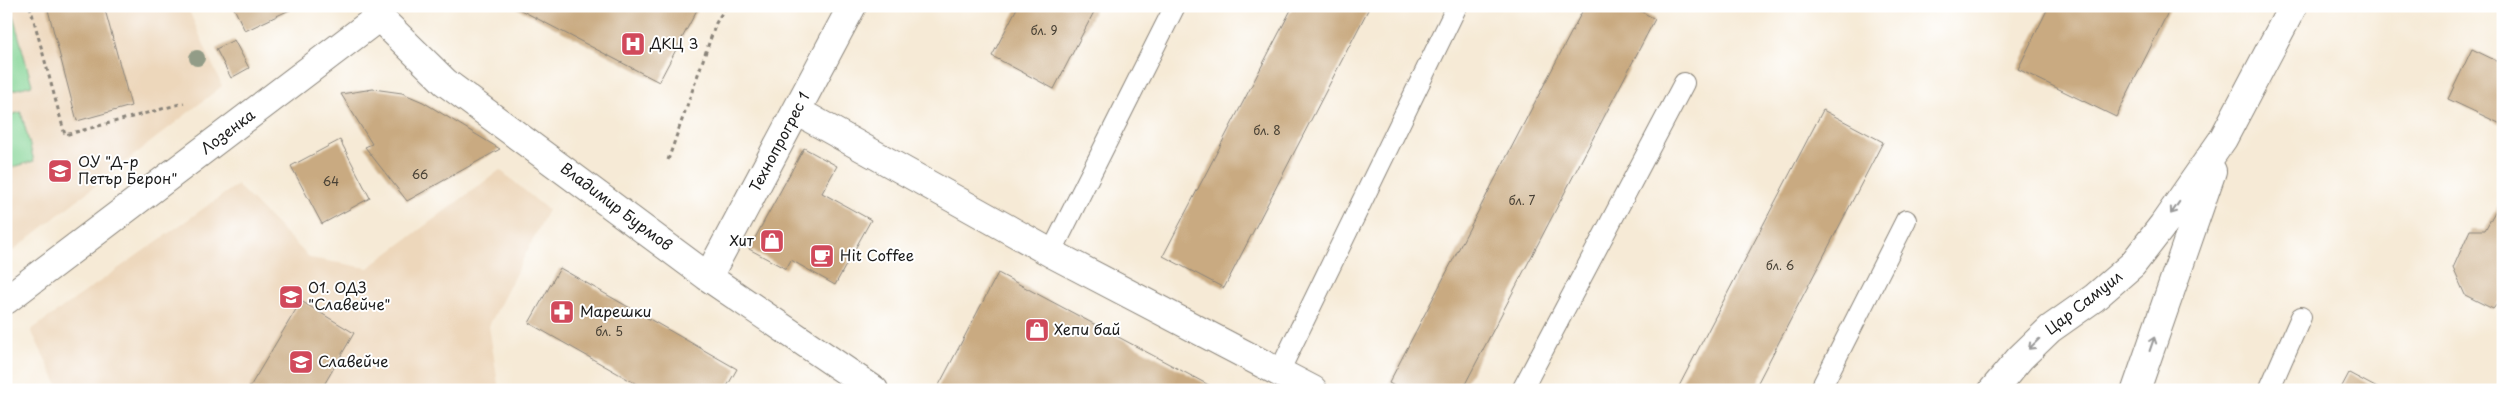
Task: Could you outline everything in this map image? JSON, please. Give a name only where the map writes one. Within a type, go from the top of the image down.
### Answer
[{"type":"street","name":"Технопрогрес 1","points":[[708,277],[852,6]]},
{"type":"street","name":"Цар Самуил","points":[[1993,390],[2020,358],[2050,329],[2094,298],[2132,265],[2163,225],[2223,139],[2293,6]]},
{"type":"street","name":"Владимир Бурмов","points":[[376,12],[445,82],[708,277],[874,390]]},
{"type":"street","name":"Лозенка","points":[[6,300],[376,12]]},
{"type":"street","points":[[797,111],[1051,253],[1313,390]]},
{"type":"street","name":"Цар Самуил","points":[[2136,390],[2223,139]]},
{"type":"lane","points":[[1051,253],[1175,6]]},
{"type":"lane","points":[[1279,372],[1457,6]]},
{"type":"lane","points":[[1522,390],[1684,83]]},
{"type":"lane","points":[[1820,390],[1906,220]]},
{"type":"lane","points":[[2269,390],[2301,317]]},
{"type":"path","points":[[30,6],[65,135],[184,102]]},
{"type":"path","points":[[668,160],[716,23],[726,6]]},
{"type":"shaded area","name":"ОУ \"Д-р Петър Берон\"","points":[[6,6],[187,6],[222,86],[6,256]]},
{"type":"shaded area","name":"01. ОДЗ \"Славейче\"","points":[[500,170],[548,210],[489,326],[499,390],[60,390],[31,330],[237,185],[310,258],[368,268]]},
{"type":"green space","points":[[13,15],[32,85],[6,92],[6,16]]},
{"type":"green space","points":[[21,112],[34,161],[6,169],[6,116]]},
{"type":"building","points":[[47,6],[104,6],[131,106],[77,121]]},
{"type":"building","points":[[233,6],[298,6],[245,31]]},
{"type":"building","name":"ДКЦ 3","points":[[513,6],[699,6],[659,82]]},
{"type":"building","points":[[1018,6],[1097,6],[1054,89],[992,56]]},
{"type":"building","points":[[1293,6],[1370,6],[1224,288],[1163,256]]},
{"type":"building","points":[[1585,6],[1631,6],[1655,19],[1462,390],[1401,390],[1389,383]]},
{"type":"building","points":[[2049,6],[2171,6],[2116,117],[2018,69]]},
{"type":"building","points":[[234,40],[249,68],[231,78],[216,49]]},
{"type":"building","points":[[2472,49],[2503,64],[2503,125],[2448,99]]},
{"type":"building","points":[[373,89],[402,93],[423,102],[500,149],[407,201],[365,147],[372,144],[341,94]]},
{"type":"building","points":[[1823,110],[1883,142],[1754,390],[1677,390]]},
{"type":"building","points":[[340,140],[370,198],[322,224],[291,166]]},
{"type":"building","points":[[804,148],[837,166],[822,193],[871,220],[835,285],[791,260],[786,269],[749,249]]},
{"type":"building","points":[[2503,197],[2503,297],[2493,309],[2465,295],[2453,268],[2470,230],[2485,230]]},
{"type":"building","points":[[560,268],[737,369],[725,390],[647,390],[529,323]]},
{"type":"building","name":"Хепи бай","points":[[998,273],[1218,390],[944,390],[938,387]]},
{"type":"building","name":"Славейче","points":[[301,301],[354,333],[321,390],[248,390]]},
{"type":"building","points":[[2349,373],[2381,390],[2340,390]]},
{"type":"place","name":"ДКЦ 3","points":[[633,44]]},
{"type":"place","name":"ОУ \"Д-р Петър Берон\"","points":[[60,171]]},
{"type":"place","name":"Хит","points":[[772,241]]},
{"type":"place","name":"Hit Coffee","points":[[822,256]]},
{"type":"place","name":"01. ОДЗ \"Славейче\"","points":[[291,297]]},
{"type":"place","name":"Марешки","points":[[562,312]]},
{"type":"place","name":"Хепи бай","points":[[1037,330]]},
{"type":"place","name":"Славейче","points":[[301,362]]}]
